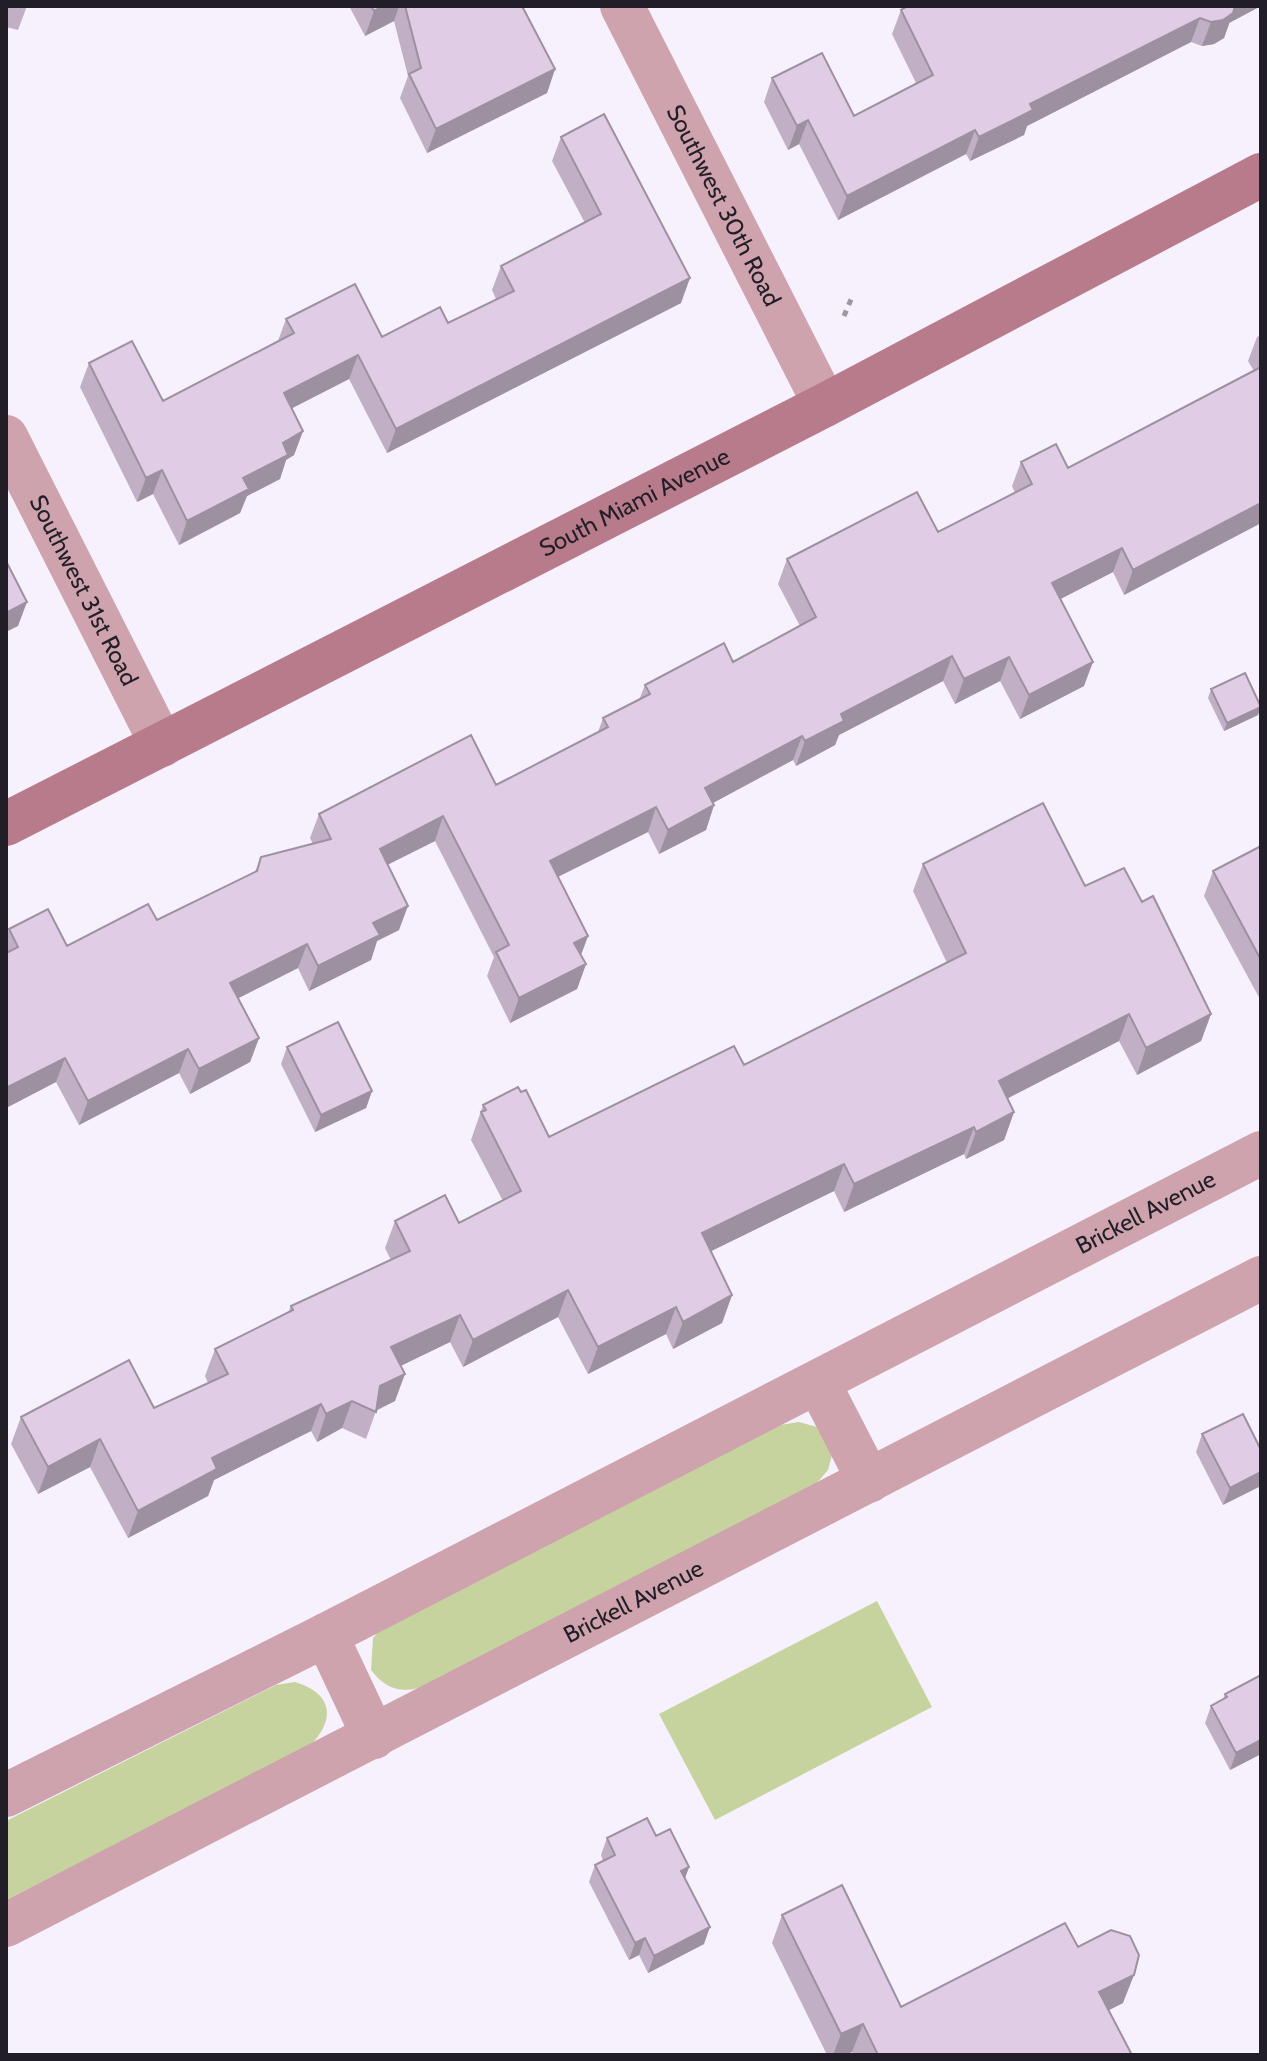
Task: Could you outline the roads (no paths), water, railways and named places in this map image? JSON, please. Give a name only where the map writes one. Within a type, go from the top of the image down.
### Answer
[{"type":"main road","name":"South Miami Avenue","points":[[6,824],[825,405],[1261,175]]},
{"type":"street","name":"Southwest 30th Road","points":[[622,6],[825,405]]},
{"type":"street","name":"Southwest 31st Road","points":[[6,437],[162,745]]},
{"type":"street","name":"Brickell Avenue","points":[[6,1795],[326,1635],[1261,1153]]},
{"type":"street","name":"Brickell Avenue","points":[[6,1925],[1261,1278]]},
{"type":"street","points":[[818,1382],[869,1481]]},
{"type":"street","points":[[326,1635],[374,1737]]}]
